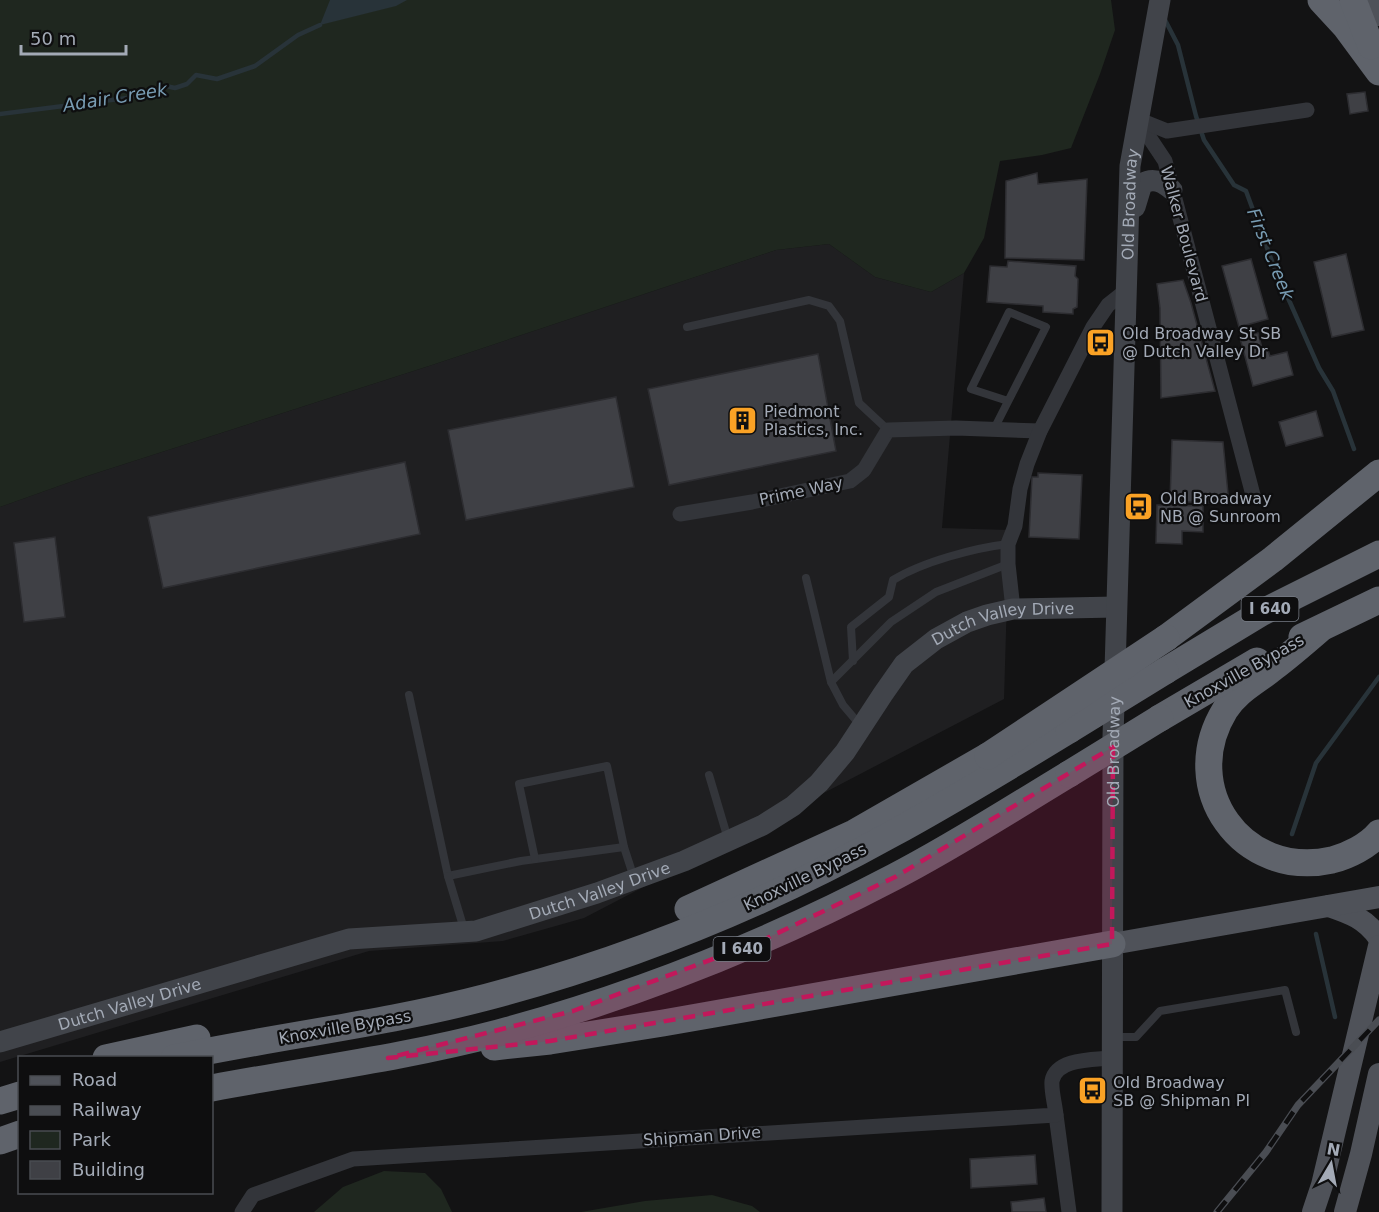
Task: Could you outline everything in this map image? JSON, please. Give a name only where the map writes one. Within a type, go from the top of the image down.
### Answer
[{"type":"highway","points":[[1321,0],[1345,26],[1379,72]]},
{"type":"highway","points":[[1353,0],[1379,65]]},
{"type":"highway","points":[[114,1056],[177,1041],[463,987],[618,937],[710,901],[854,833],[988,756],[1166,638],[1273,559],[1379,473]]},
{"type":"highway","name":"Knoxville Bypass","points":[[185,1056],[357,1026],[487,997],[611,959],[749,904],[841,860],[970,790],[1261,613],[1379,554]]},
{"type":"highway","name":"Knoxville Bypass","points":[[213,1088],[388,1058],[455,1044],[573,1011],[667,978],[761,941],[895,877],[1278,648],[1379,600]]},
{"type":"highway","points":[[1319,630],[1272,669],[1254,680],[1227,707],[1219,720],[1210,747],[1207,762],[1209,780],[1223,816],[1236,834],[1267,856],[1286,861],[1322,862],[1340,858],[1358,849],[1379,833]]},
{"type":"highway","points":[[388,1058],[550,1041],[1112,944]]},
{"type":"highway","points":[[0,1085],[18,1080]]},
{"type":"highway","points":[[0,1101],[18,1096]]},
{"type":"highway","points":[[0,1141],[18,1135]]},
{"type":"main road","name":"Old Broadway","points":[[1112,1212],[1113,737],[1130,166],[1160,0]]},
{"type":"main road","points":[[1371,0],[1379,15]]},
{"type":"main road","points":[[1128,237],[1142,184],[1147,181],[1158,181],[1172,190]]},
{"type":"main road","name":"Dutch Valley Drive","points":[[0,1042],[349,939],[476,931],[634,879],[729,841],[763,825],[794,806],[819,783],[845,752],[904,664],[936,639],[968,622],[1013,609],[1116,607]]},
{"type":"main road","points":[[1112,944],[1379,897]]},
{"type":"main road","points":[[1328,905],[1350,912],[1365,921],[1379,938]]},
{"type":"main road","points":[[1312,1212],[1322,1185],[1344,1098],[1379,946]]},
{"type":"main road","points":[[1345,1212],[1375,1110],[1379,1074]]},
{"type":"street","points":[[1137,119],[1167,131],[1307,110]]},
{"type":"street","name":"Walker Boulevard","points":[[1137,119],[1165,161],[1253,495]]},
{"type":"street","points":[[1013,609],[1008,544],[1027,464],[1040,431],[1093,327],[1108,305],[1127,290]]},
{"type":"street","points":[[888,430],[956,428],[1040,431]]},
{"type":"street","name":"Prime Way","points":[[680,514],[752,502],[850,481],[864,470],[888,430]]},
{"type":"street","points":[[1070,1212],[1052,1081],[1059,1068],[1068,1064],[1111,1058]]},
{"type":"street","name":"Shipman Drive","points":[[242,1212],[253,1195],[353,1159],[1056,1115]]},
{"type":"lane","points":[[687,327],[809,300],[829,306],[840,321],[859,403],[888,430]]},
{"type":"lane","points":[[994,429],[1046,327],[1009,312],[971,389],[1008,401]]},
{"type":"lane","points":[[853,661],[851,627],[889,597],[893,580],[906,572],[985,547],[1008,544]]},
{"type":"lane","points":[[831,682],[891,622],[936,592],[1008,564]]},
{"type":"lane","points":[[806,578],[831,682],[843,705],[862,727]]},
{"type":"lane","points":[[410,695],[448,876],[465,932]]},
{"type":"lane","points":[[535,860],[519,784],[607,766],[624,847],[634,879]]},
{"type":"lane","points":[[709,775],[729,841]]},
{"type":"lane","points":[[448,876],[624,847]]},
{"type":"lane","points":[[1112,1037],[1136,1037],[1160,1011],[1285,990],[1296,1032]]},
{"type":"highlighted area","points":[[1113,747],[1112,944],[550,1041],[388,1058],[573,1011],[761,941],[895,877]]},
{"type":"shaded area","points":[[330,0],[407,0],[396,6],[320,25]]},
{"type":"shaded area","points":[[829,244],[875,277],[931,292],[964,273],[942,528],[1009,530],[1004,699],[584,918],[503,941],[369,951],[0,1062],[0,507],[84,477],[432,365],[776,250]]},
{"type":"green space","points":[[0,0],[1111,0],[1115,30],[1071,148],[1000,161],[984,238],[964,273],[931,292],[875,277],[829,244],[776,250],[432,365],[84,477],[0,507]]},
{"type":"green space","points":[[384,1171],[425,1173],[441,1189],[452,1212],[314,1212],[343,1187]]},
{"type":"green space","points":[[712,1195],[752,1206],[760,1212],[581,1212],[645,1201]]},
{"type":"building","points":[[1365,92],[1368,111],[1350,114],[1347,94]]},
{"type":"building","points":[[1037,173],[1038,184],[1087,179],[1084,260],[1005,258],[1006,181]]},
{"type":"building","points":[[1346,254],[1364,330],[1332,337],[1314,262]]},
{"type":"building","points":[[1251,259],[1268,319],[1239,327],[1222,266]]},
{"type":"building","points":[[1008,261],[1076,266],[1077,307],[1073,309],[1073,314],[1043,312],[1043,306],[987,302],[990,266],[1007,267]]},
{"type":"building","points":[[1183,280],[1215,391],[1161,398],[1160,308],[1157,284]]},
{"type":"building","points":[[1258,333],[1262,348],[1267,347],[1270,356],[1287,352],[1293,375],[1253,386],[1240,338]]},
{"type":"building","name":"Piedmont Plastics, Inc.","points":[[818,354],[836,451],[669,485],[648,389]]},
{"type":"building","points":[[616,397],[634,487],[466,520],[448,430]]},
{"type":"building","points":[[1316,411],[1323,436],[1286,446],[1279,422]]},
{"type":"building","points":[[1172,440],[1223,442],[1229,504],[1170,501]]},
{"type":"building","points":[[405,462],[420,534],[163,588],[148,517]]},
{"type":"building","points":[[1038,473],[1082,475],[1079,539],[1029,537],[1032,477],[1038,477]]},
{"type":"building","points":[[1157,505],[1203,506],[1203,532],[1182,531],[1182,544],[1156,543]]},
{"type":"building","points":[[55,537],[65,617],[24,622],[14,543]]},
{"type":"building","points":[[1035,1155],[1037,1184],[971,1188],[970,1159]]},
{"type":"building","points":[[1044,1198],[1046,1212],[1012,1212],[1011,1202]]},
{"type":"waterway","name":"First Creek","points":[[1164,18],[1178,45],[1204,140],[1234,185],[1246,191],[1273,264],[1319,368],[1333,391],[1354,449]]},
{"type":"waterway","name":"Adair Creek","points":[[0,114],[127,98],[166,86],[175,88],[187,84],[196,75],[217,79],[255,66],[298,35],[320,25]]},
{"type":"waterway","name":"First Creek","points":[[1292,834],[1316,763],[1379,677]]},
{"type":"waterway","name":"First Creek","points":[[1316,934],[1335,1017]]},
{"type":"railway","points":[[1217,1212],[1266,1152],[1298,1105],[1379,1020]]},
{"type":"place","name":"Old Broadway St SB @ Dutch Valley Dr","points":[[1101,342]]},
{"type":"place","name":"Piedmont Plastics, Inc.","points":[[743,420]]},
{"type":"place","name":"Old Broadway NB @ Sunroom","points":[[1139,507]]},
{"type":"place","name":"Old Broadway SB @ Shipman Pl","points":[[1092,1091]]}]
